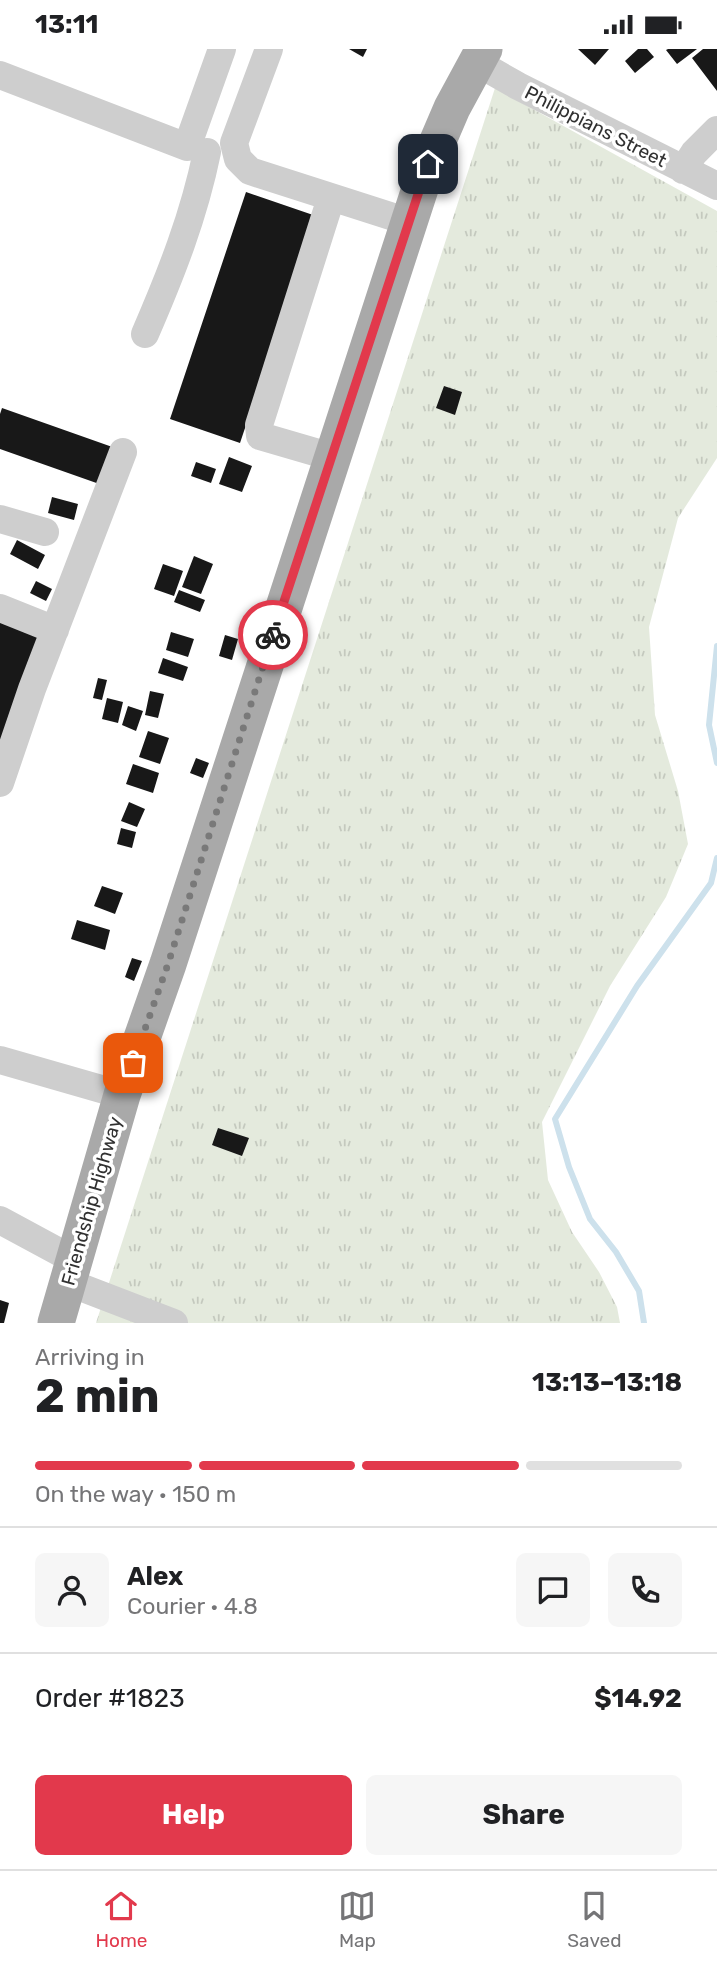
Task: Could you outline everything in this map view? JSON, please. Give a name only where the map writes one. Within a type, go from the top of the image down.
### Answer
[{"type":"main road","name":"Friendship Highway","points":[[56,1323],[121,1095],[168,964],[428,164],[452,108],[480,55]]},
{"type":"street","points":[[145,334],[177,261],[198,196],[197,149],[222,49]]},
{"type":"street","points":[[269,49],[234,143],[238,159],[250,171],[409,222]]},
{"type":"street","name":"Philippians Street","points":[[480,55],[518,86],[717,186]]},
{"type":"street","points":[[0,75],[197,149],[238,159]]},
{"type":"street","points":[[683,170],[694,153],[717,130]]},
{"type":"street","points":[[331,198],[259,425],[260,436],[332,457]]},
{"type":"street","points":[[0,783],[123,452]]},
{"type":"street","points":[[0,519],[45,532]]},
{"type":"street","points":[[0,608],[55,630]]},
{"type":"street","points":[[0,1060],[121,1095]]},
{"type":"street","points":[[0,1220],[71,1271],[174,1323]]},
{"type":"green space","points":[[495,88],[717,211],[717,458],[678,518],[649,627],[655,715],[678,791],[688,844],[666,897],[610,986],[542,1122],[548,1180],[572,1232],[599,1272],[617,1307],[620,1323],[96,1323]]},
{"type":"building","points":[[349,49],[367,49],[363,57]]},
{"type":"building","points":[[578,49],[609,49],[595,65]]},
{"type":"building","points":[[638,49],[647,49],[654,57],[635,73],[625,61]]},
{"type":"building","points":[[697,49],[677,64],[666,50]]},
{"type":"building","points":[[703,49],[717,49],[717,91],[692,58]]},
{"type":"building","points":[[246,192],[316,216],[240,443],[170,419]]},
{"type":"building","points":[[444,386],[462,392],[455,415],[436,408]]},
{"type":"building","points":[[2,408],[118,449],[105,486],[0,449]]},
{"type":"building","points":[[229,457],[252,466],[242,492],[219,484]]},
{"type":"building","points":[[196,462],[216,469],[211,483],[191,476]]},
{"type":"building","points":[[52,497],[78,504],[74,520],[48,513]]},
{"type":"building","points":[[17,540],[45,555],[38,569],[10,554]]},
{"type":"building","points":[[194,556],[213,564],[201,594],[182,587]]},
{"type":"building","points":[[163,564],[183,571],[174,596],[154,589]]},
{"type":"building","points":[[36,581],[52,589],[46,601],[30,593]]},
{"type":"building","points":[[179,590],[205,600],[200,612],[174,602]]},
{"type":"building","points":[[0,614],[47,631],[0,758]]},
{"type":"building","points":[[171,632],[194,639],[188,657],[166,650]]},
{"type":"building","points":[[225,635],[238,639],[232,660],[219,656]]},
{"type":"building","points":[[163,658],[188,667],[183,681],[158,673]]},
{"type":"building","points":[[98,678],[107,680],[102,700],[93,698]]},
{"type":"building","points":[[150,691],[164,694],[158,718],[145,715]]},
{"type":"building","points":[[107,698],[123,702],[118,723],[102,719]]},
{"type":"building","points":[[128,706],[143,711],[136,731],[122,725]]},
{"type":"building","points":[[148,731],[169,738],[160,764],[139,757]]},
{"type":"building","points":[[196,758],[209,763],[203,778],[190,773]]},
{"type":"building","points":[[133,764],[159,773],[153,793],[126,784]]},
{"type":"building","points":[[129,802],[145,809],[137,827],[121,821]]},
{"type":"building","points":[[121,828],[136,832],[132,848],[117,844]]},
{"type":"building","points":[[102,886],[123,893],[115,914],[94,906]]},
{"type":"building","points":[[77,920],[110,930],[105,950],[71,939]]},
{"type":"building","points":[[132,958],[142,961],[134,981],[125,977]]},
{"type":"building","points":[[218,1128],[249,1138],[242,1156],[212,1145]]},
{"type":"building","points":[[0,1300],[9,1303],[4,1323],[0,1323]]},
{"type":"waterway","points":[[717,646],[709,725],[717,763]]},
{"type":"waterway","points":[[644,1323],[639,1291],[616,1252],[590,1219],[569,1167],[555,1119],[637,986],[711,883],[717,858]]},
{"type":"way so far","points":[[133,1063],[168,964],[273,635]]},
{"type":"route","points":[[273,635],[428,164]]}]
